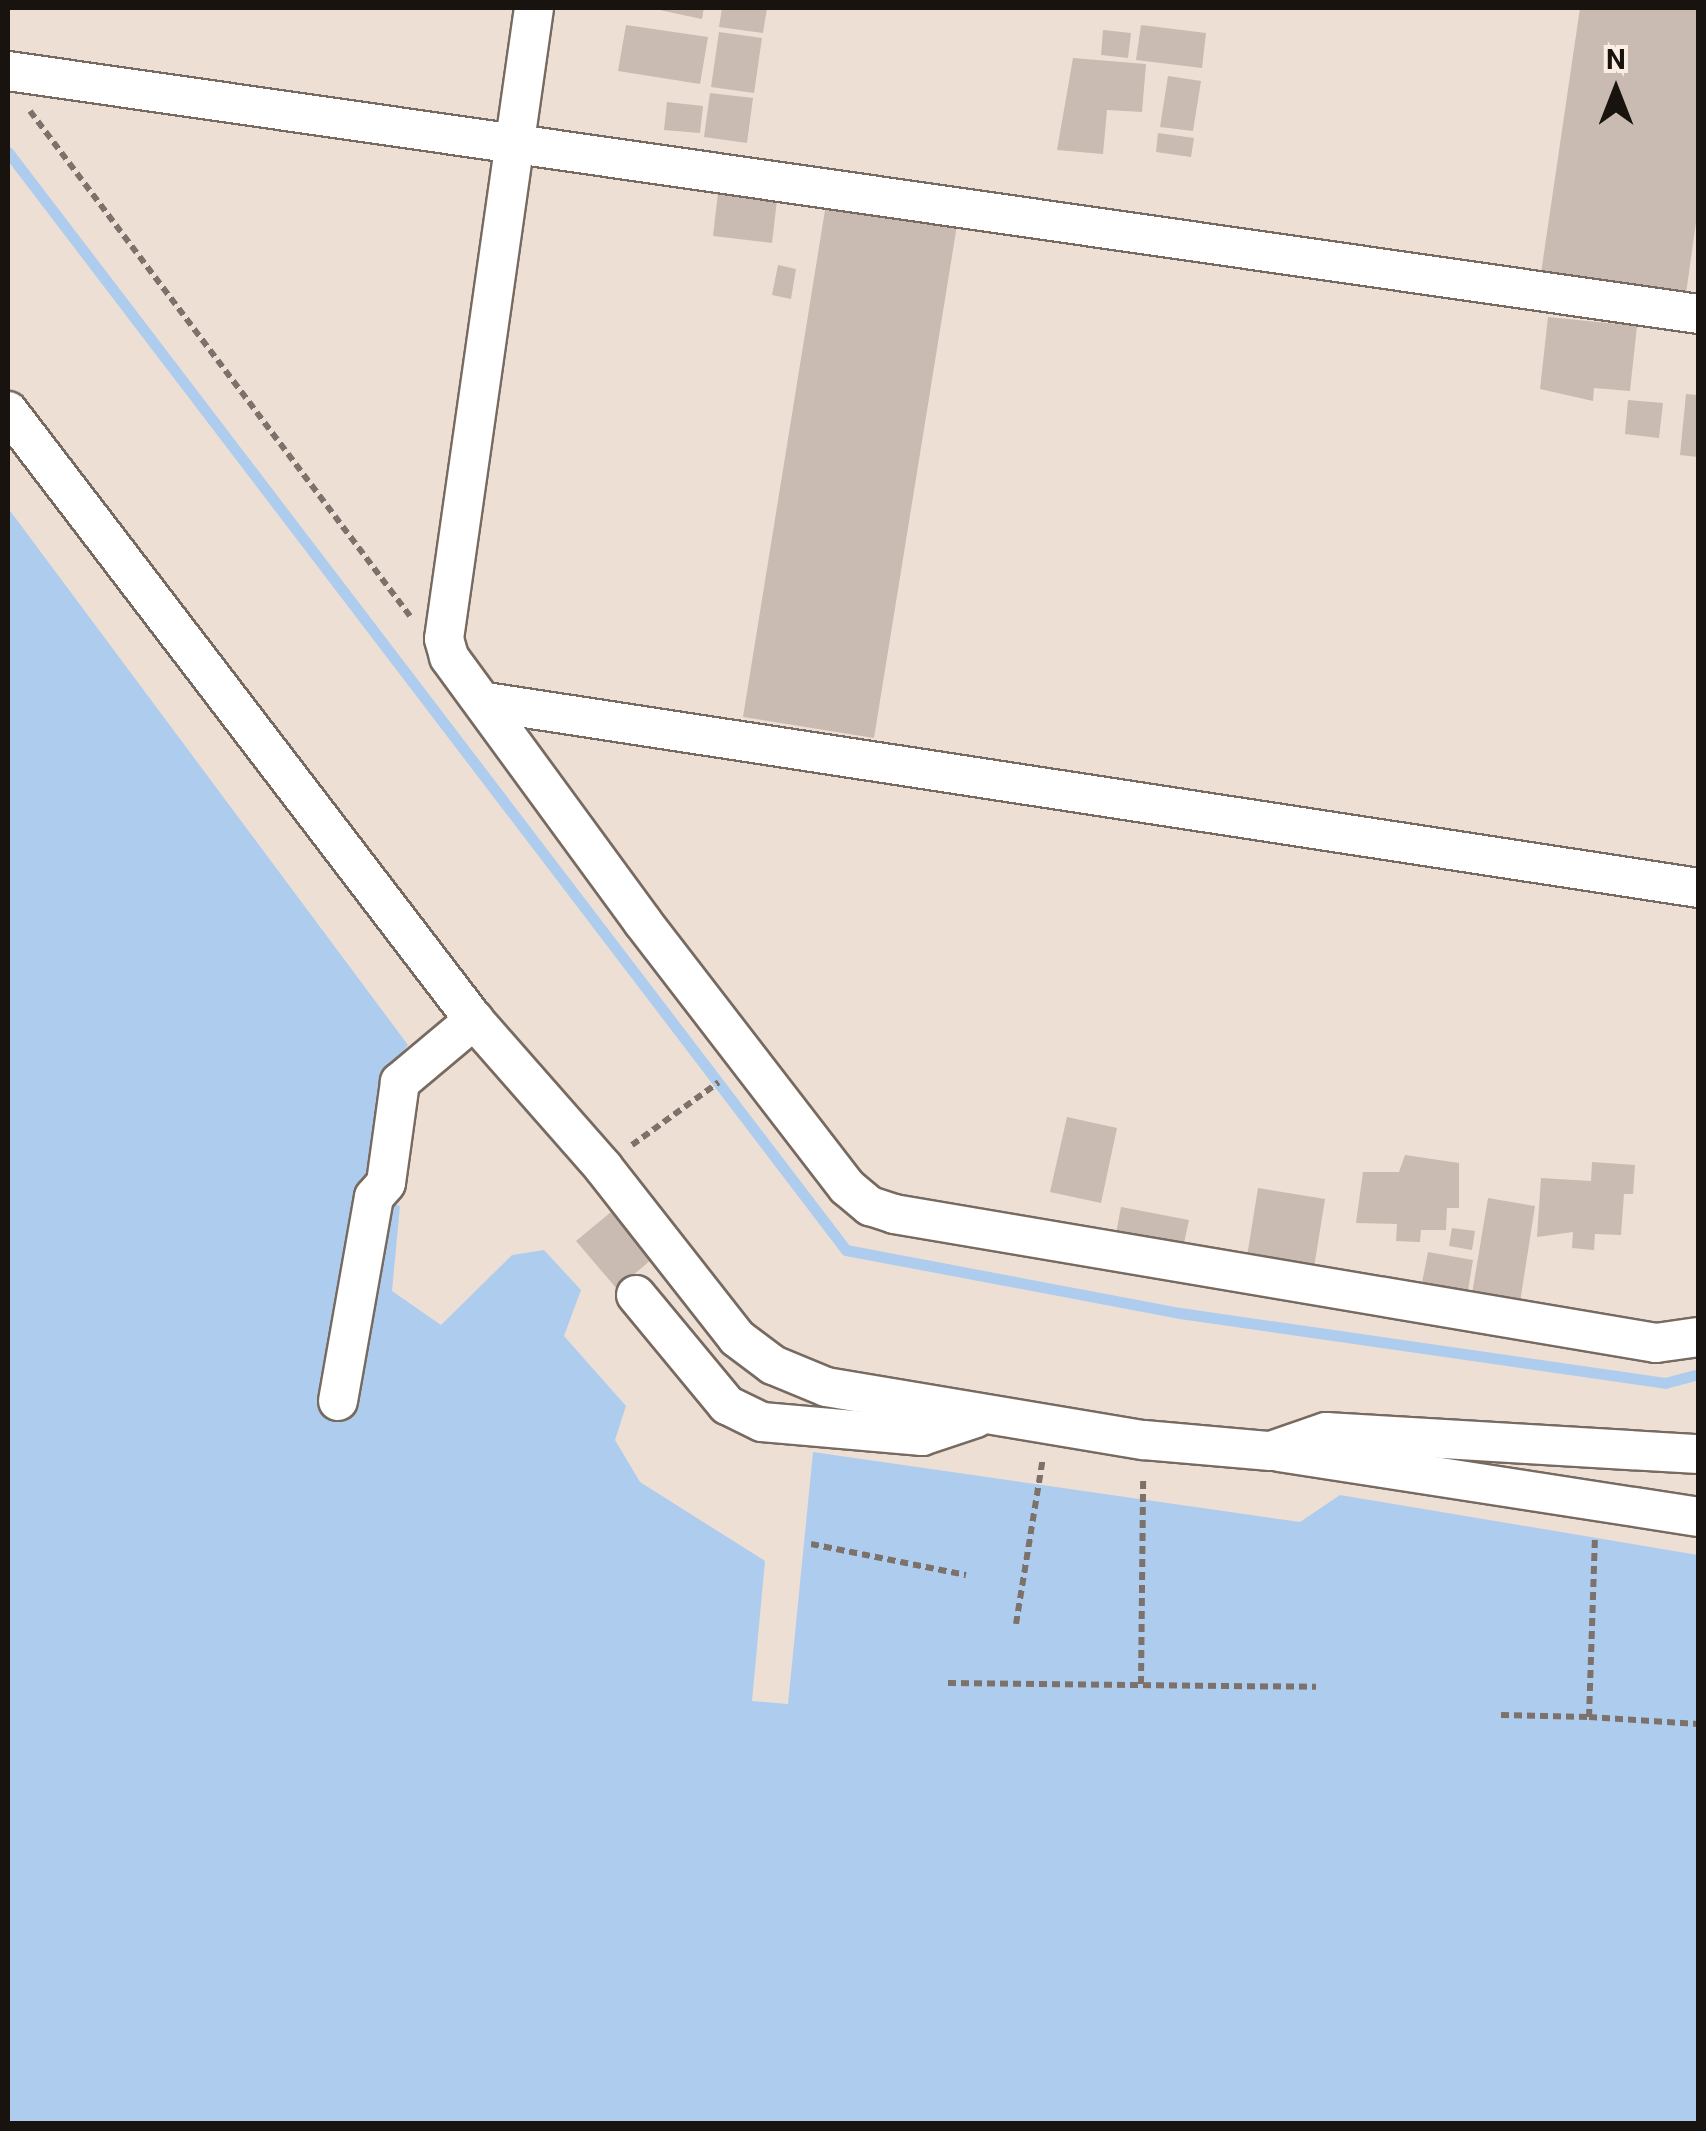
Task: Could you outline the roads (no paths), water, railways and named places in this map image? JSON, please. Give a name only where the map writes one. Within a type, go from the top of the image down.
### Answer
[{"type":"street","points":[[534,8],[444,639],[449,657],[486,702],[642,921],[847,1186],[870,1206],[1656,1343],[1698,1338]]},
{"type":"street","points":[[14,83],[514,140],[1698,314]]},
{"type":"street","points":[[8,411],[474,1020],[603,1166],[736,1338],[773,1365],[826,1388],[983,1416],[1272,1451],[1698,1517]]},
{"type":"street","points":[[486,702],[1698,888]]},
{"type":"street","points":[[338,1401],[374,1198],[386,1183],[400,1082],[474,1020]]},
{"type":"street","points":[[636,1295],[727,1405],[762,1422],[922,1436],[983,1416]]},
{"type":"street","points":[[1272,1451],[1326,1432],[1698,1454]]},
{"type":"water","points":[[8,508],[408,1045],[396,1061],[373,1197],[400,1206],[392,1291],[441,1325],[512,1255],[544,1250],[581,1290],[564,1336],[626,1406],[615,1440],[640,1482],[765,1561],[752,1701],[788,1704],[813,1452],[1300,1522],[1340,1495],[1698,1555],[1698,2123],[8,2123]]},
{"type":"waterway","points":[[8,152],[846,1250],[1180,1313],[1665,1383],[1698,1374]]}]
